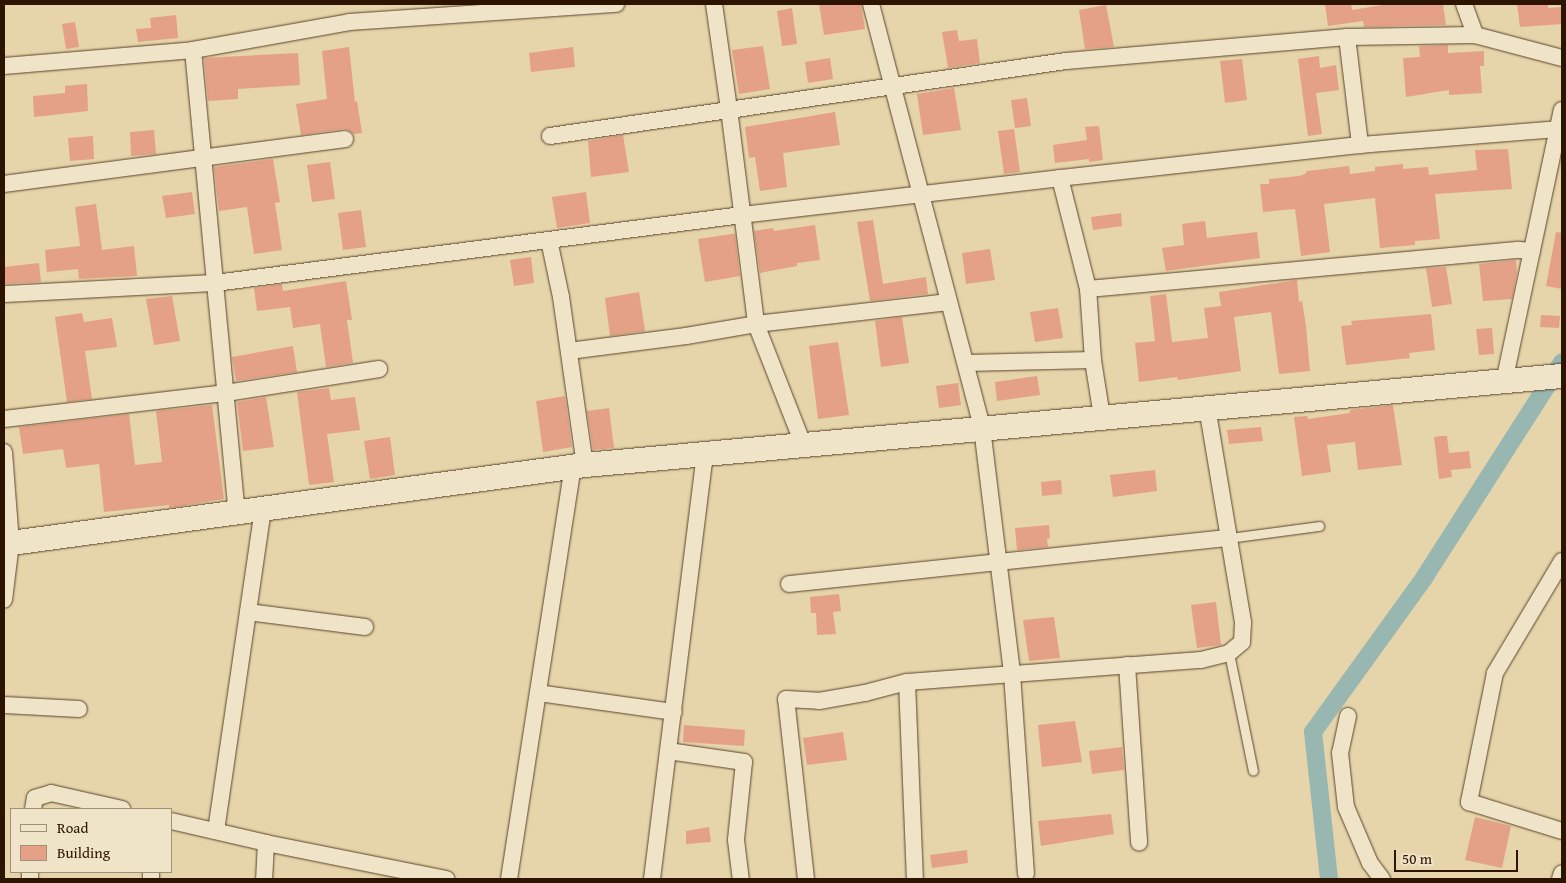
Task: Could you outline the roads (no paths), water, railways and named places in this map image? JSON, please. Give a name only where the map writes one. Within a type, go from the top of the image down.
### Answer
[{"type":"street","points":[[4,66],[193,50],[350,22],[529,7],[616,4]]},
{"type":"street","points":[[714,4],[756,324],[803,444]]},
{"type":"street","points":[[870,4],[982,428],[1012,674],[1026,874]]},
{"type":"street","points":[[1464,4],[1475,34]]},
{"type":"street","points":[[550,136],[1066,61],[1347,37],[1475,34],[1562,58]]},
{"type":"street","points":[[1347,37],[1360,145]]},
{"type":"street","points":[[193,50],[237,512]]},
{"type":"street","points":[[1510,381],[1532,251],[1562,110]]},
{"type":"street","points":[[4,294],[215,283],[742,215],[921,196],[1060,178],[1360,145],[1558,129]]},
{"type":"street","points":[[4,184],[345,139]]},
{"type":"street","points":[[1060,178],[1088,289],[1093,360],[1102,417]]},
{"type":"street","points":[[509,879],[538,693],[579,466],[569,351],[549,240]]},
{"type":"street","points":[[1088,289],[1519,250],[1532,251]]},
{"type":"street","points":[[569,351],[686,336],[756,324],[949,302]]},
{"type":"street","points":[[966,363],[1093,360]]},
{"type":"street","points":[[4,419],[226,393],[379,369]]},
{"type":"street","points":[[7,544],[579,466],[1562,376]]},
{"type":"street","points":[[806,879],[786,699],[818,701],[865,693],[907,682],[1201,660],[1229,653],[1242,642],[1242,622],[1207,408]]},
{"type":"street","points":[[4,452],[7,544],[4,600]]},
{"type":"street","points":[[652,879],[705,453]]},
{"type":"street","points":[[216,831],[263,509]]},
{"type":"street","points":[[789,584],[1229,538]]},
{"type":"street","points":[[1560,568],[1495,673],[1469,802],[1562,831]]},
{"type":"street","points":[[248,612],[365,627]]},
{"type":"street","points":[[1127,665],[1139,843]]},
{"type":"street","points":[[907,682],[915,877]]},
{"type":"street","points":[[538,693],[674,712]]},
{"type":"street","points":[[4,705],[79,709]]},
{"type":"street","points":[[1348,716],[1340,753],[1346,807],[1370,863],[1382,879]]},
{"type":"street","points":[[668,752],[744,762],[736,840],[741,879]]},
{"type":"street","points":[[34,808],[36,798],[51,793],[118,808]]},
{"type":"street","points":[[172,821],[266,843],[446,879]]},
{"type":"street","points":[[264,879],[266,843]]},
{"type":"street","points":[[1560,879],[1562,873]]},
{"type":"lane","points":[[1229,538],[1319,526]]},
{"type":"lane","points":[[1229,653],[1253,771]]},
{"type":"waterway","points":[[1329,879],[1313,732],[1424,578],[1562,362]]}]
